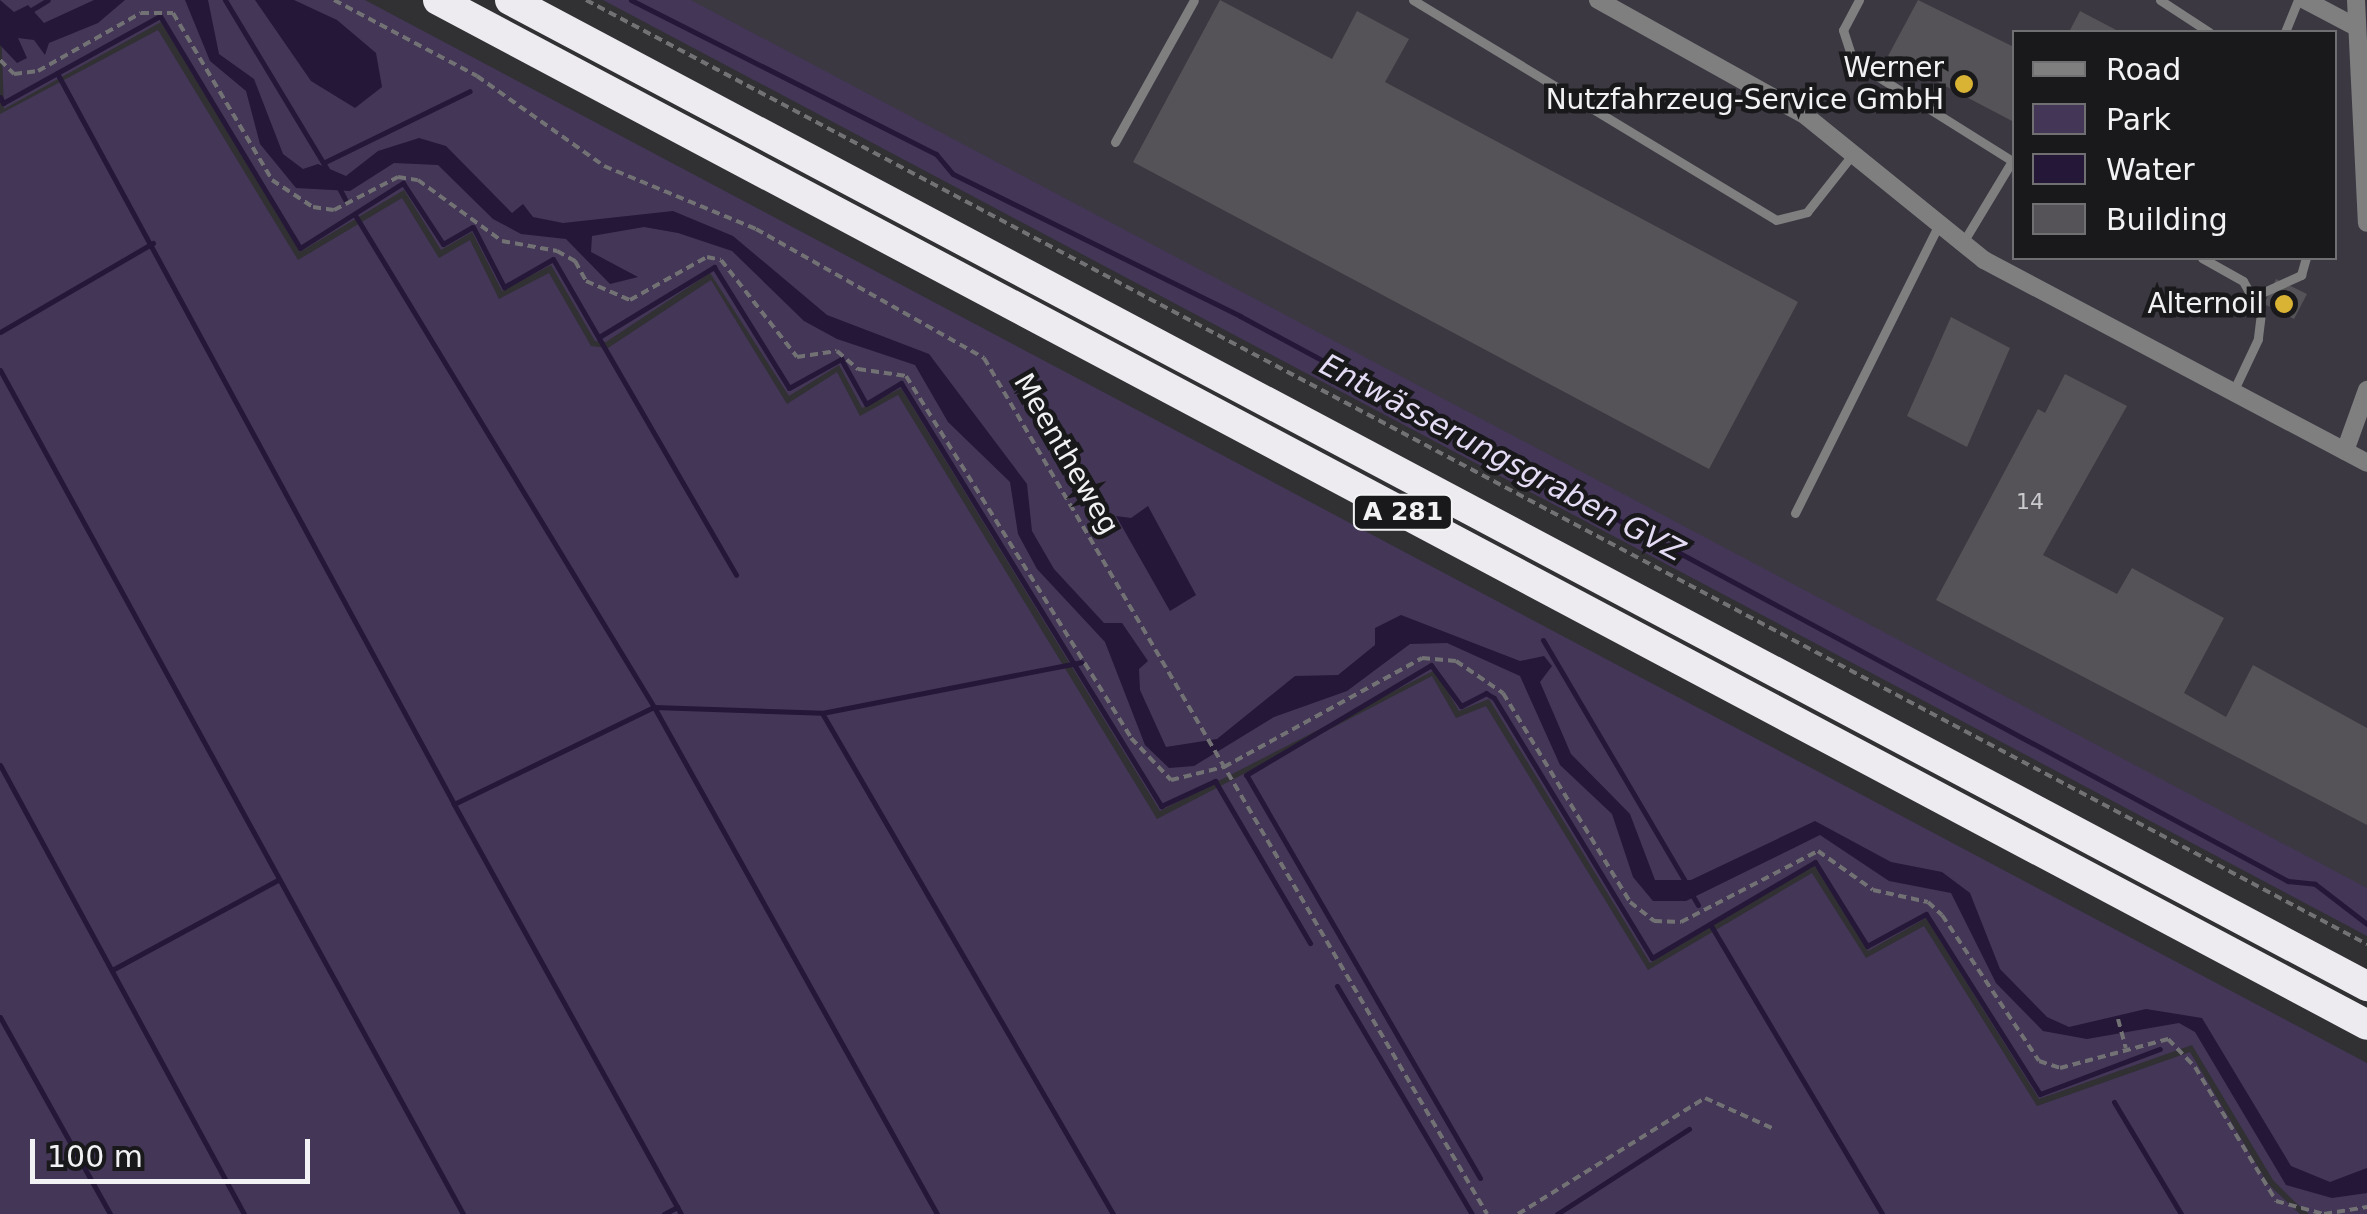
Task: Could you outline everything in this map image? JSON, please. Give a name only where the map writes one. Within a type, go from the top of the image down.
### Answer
[{"type":"highway","name":"A 281","points":[[438,0],[2367,1025]]},
{"type":"highway","name":"A 281","points":[[510,0],[2367,986]]},
{"type":"street","points":[[2302,0],[2356,28]]},
{"type":"street","points":[[2356,0],[2367,223]]},
{"type":"street","points":[[1600,1],[1763,90],[1852,155],[1962,244],[2367,463]]},
{"type":"street","points":[[2344,451],[2367,390]]},
{"type":"lane","points":[[1115,142],[1194,0]]},
{"type":"lane","points":[[1413,0],[1776,220],[1808,212],[1852,155]]},
{"type":"lane","points":[[1859,0],[1843,30],[1853,60],[2012,160]]},
{"type":"lane","points":[[2160,0],[2206,30]]},
{"type":"lane","points":[[2287,30],[2302,0]]},
{"type":"lane","points":[[1962,244],[2012,163]]},
{"type":"lane","points":[[1795,513],[1938,226]]},
{"type":"lane","points":[[2205,260],[2255,296],[2261,330],[2233,392]]},
{"type":"lane","points":[[2255,296],[2301,275],[2305,260]]},
{"type":"path","name":"Meentheweg","points":[[334,0],[477,76],[604,166],[756,229],[984,358],[1487,1214]]},
{"type":"path","points":[[586,0],[2367,944]]},
{"type":"path","points":[[0,60],[14,74],[38,72],[140,13],[173,13],[272,180],[313,207],[334,210],[398,178],[418,180],[502,241],[557,251],[575,260],[586,281],[630,300],[707,258],[721,260],[798,357],[836,351],[858,369],[906,376],[1155,770],[1171,780],[1224,767],[1422,658],[1456,660],[1502,693],[1630,902],[1654,921],[1680,922],[1818,851],[1873,890],[1928,902],[1942,914],[2039,1060],[2060,1068],[2126,1048],[2178,1044],[2276,1200],[2324,1214],[2367,1207]]},
{"type":"path","points":[[2118,1019],[2126,1048]]},
{"type":"path","points":[[1518,1214],[1705,1098],[1774,1129]]},
{"type":"shaded area","points":[[690,0],[2367,0],[2367,889]]},
{"type":"green space","points":[[0,0],[365,0],[2367,1063],[2367,1214],[2309,1214],[2296,1203],[2273,1180],[2192,1045],[2039,1099],[1926,918],[1868,951],[1814,865],[1650,963],[1489,699],[1459,711],[1435,670],[1160,811],[901,388],[862,408],[839,365],[789,396],[710,273],[606,342],[595,341],[551,265],[502,291],[472,232],[441,250],[404,190],[300,252],[161,22],[4,109]]},
{"type":"green space","points":[[603,0],[691,0],[2367,888],[2367,936]]},
{"type":"green space","points":[[158,30],[298,260],[402,198],[439,258],[470,240],[499,299],[549,273],[591,346],[608,348],[711,280],[787,404],[837,372],[860,416],[898,395],[1157,819],[1432,676],[1456,718],[1486,706],[1648,970],[1812,873],[1866,958],[1924,926],[2037,1106],[2190,1052],[2268,1184],[2300,1214],[0,1214],[0,114]]},
{"type":"water","points":[[0,0],[14,12],[28,5],[44,23],[94,0],[125,0],[98,23],[49,43],[45,55],[34,40],[18,38],[27,58],[17,63],[0,45]]},
{"type":"water","points":[[185,0],[208,0],[219,54],[254,79],[283,154],[303,169],[318,164],[346,176],[378,151],[419,138],[446,146],[512,213],[523,204],[533,217],[563,223],[673,211],[733,236],[827,315],[929,354],[1027,484],[1032,531],[1054,569],[1104,623],[1122,623],[1148,661],[1139,669],[1140,690],[1166,747],[1217,739],[1295,676],[1338,675],[1375,645],[1375,628],[1401,615],[1520,661],[1544,656],[1552,666],[1540,682],[1571,754],[1630,814],[1655,880],[1691,880],[1815,821],[1891,862],[1942,872],[1970,893],[2000,969],[2047,1017],[2069,1027],[2146,1009],[2202,1018],[2291,1166],[2330,1182],[2367,1168],[2367,1193],[2332,1198],[2286,1185],[2195,1032],[2179,1023],[2087,1039],[2043,1031],[1996,983],[1951,893],[1889,881],[1820,835],[1686,901],[1653,901],[1633,877],[1612,814],[1560,765],[1520,676],[1447,643],[1410,644],[1347,691],[1274,717],[1194,766],[1169,768],[1145,745],[1105,642],[1037,569],[1018,534],[1010,482],[948,422],[915,365],[837,339],[804,321],[732,251],[678,233],[644,227],[592,236],[591,252],[638,277],[610,284],[566,239],[521,234],[493,219],[438,165],[394,163],[350,191],[296,188],[260,144],[246,91],[210,61]]},
{"type":"water","points":[[255,0],[294,0],[337,20],[376,53],[382,87],[355,108],[311,81]]},
{"type":"water","points":[[1148,506],[1196,595],[1170,611],[1116,516],[1131,518]]},
{"type":"building","points":[[1220,0],[1332,59],[1357,11],[1409,39],[1385,82],[1798,302],[1709,469],[1133,162]]},
{"type":"building","points":[[1918,0],[2012,46],[2012,121],[1888,56]]},
{"type":"building","points":[[2080,11],[2116,30],[2070,30]]},
{"type":"building","points":[[2276,279],[2307,294],[2294,319],[2264,304]]},
{"type":"building","points":[[1951,317],[2010,348],[1967,447],[1907,416]]},
{"type":"building","points":[[2065,374],[2127,406],[2043,555],[2117,594],[2132,568],[2224,618],[2184,693],[2226,717],[2253,665],[2367,728],[2367,825],[1936,600],[2038,409],[2045,413]]},
{"type":"waterway","points":[[28,12],[48,0]]},
{"type":"waterway","points":[[225,0],[327,169]]},
{"type":"waterway","name":"Entwässerungsgraben GVZ","points":[[631,0],[936,154],[953,174],[1240,316],[2288,881],[2315,884],[2367,924]]},
{"type":"waterway","points":[[0,97],[3,103],[160,16],[300,248],[403,183],[443,244],[473,227],[504,287],[553,259],[736,575]]},
{"type":"waterway","points":[[57,73],[454,804]]},
{"type":"waterway","points":[[325,162],[470,91]]},
{"type":"waterway","points":[[338,186],[345,199]]},
{"type":"waterway","points":[[355,215],[654,707],[937,1214]]},
{"type":"waterway","points":[[0,332],[153,243]]},
{"type":"waterway","points":[[599,337],[714,267],[789,388],[841,359],[866,404],[901,383],[1161,806],[1215,781],[1310,943]]},
{"type":"waterway","points":[[0,370],[463,1214]]},
{"type":"waterway","points":[[1543,640],[1686,883]]},
{"type":"waterway","points":[[681,1214],[454,804],[654,707],[822,713],[1081,662]]},
{"type":"waterway","points":[[1480,1178],[1246,775],[1431,665],[1461,706],[1486,693],[1494,698],[1652,958],[1815,862],[1867,946],[1926,914],[2040,1094],[2160,1049]]},
{"type":"waterway","points":[[822,713],[1113,1214]]},
{"type":"waterway","points":[[0,765],[244,1214]]},
{"type":"waterway","points":[[112,970],[278,880]]},
{"type":"waterway","points":[[1691,893],[1698,905]]},
{"type":"waterway","points":[[1710,924],[1882,1214]]},
{"type":"waterway","points":[[1337,986],[1472,1214]]},
{"type":"waterway","points":[[0,1017],[110,1214]]},
{"type":"waterway","points":[[2114,1102],[2181,1214]]},
{"type":"waterway","points":[[1557,1214],[1689,1129]]},
{"type":"waterway","points":[[664,1214],[677,1207]]},
{"type":"place","name":"Werner Nutzfahrzeug-Service GmbH","points":[[1964,84]]},
{"type":"place","name":"Alternoil","points":[[2284,304]]}]
